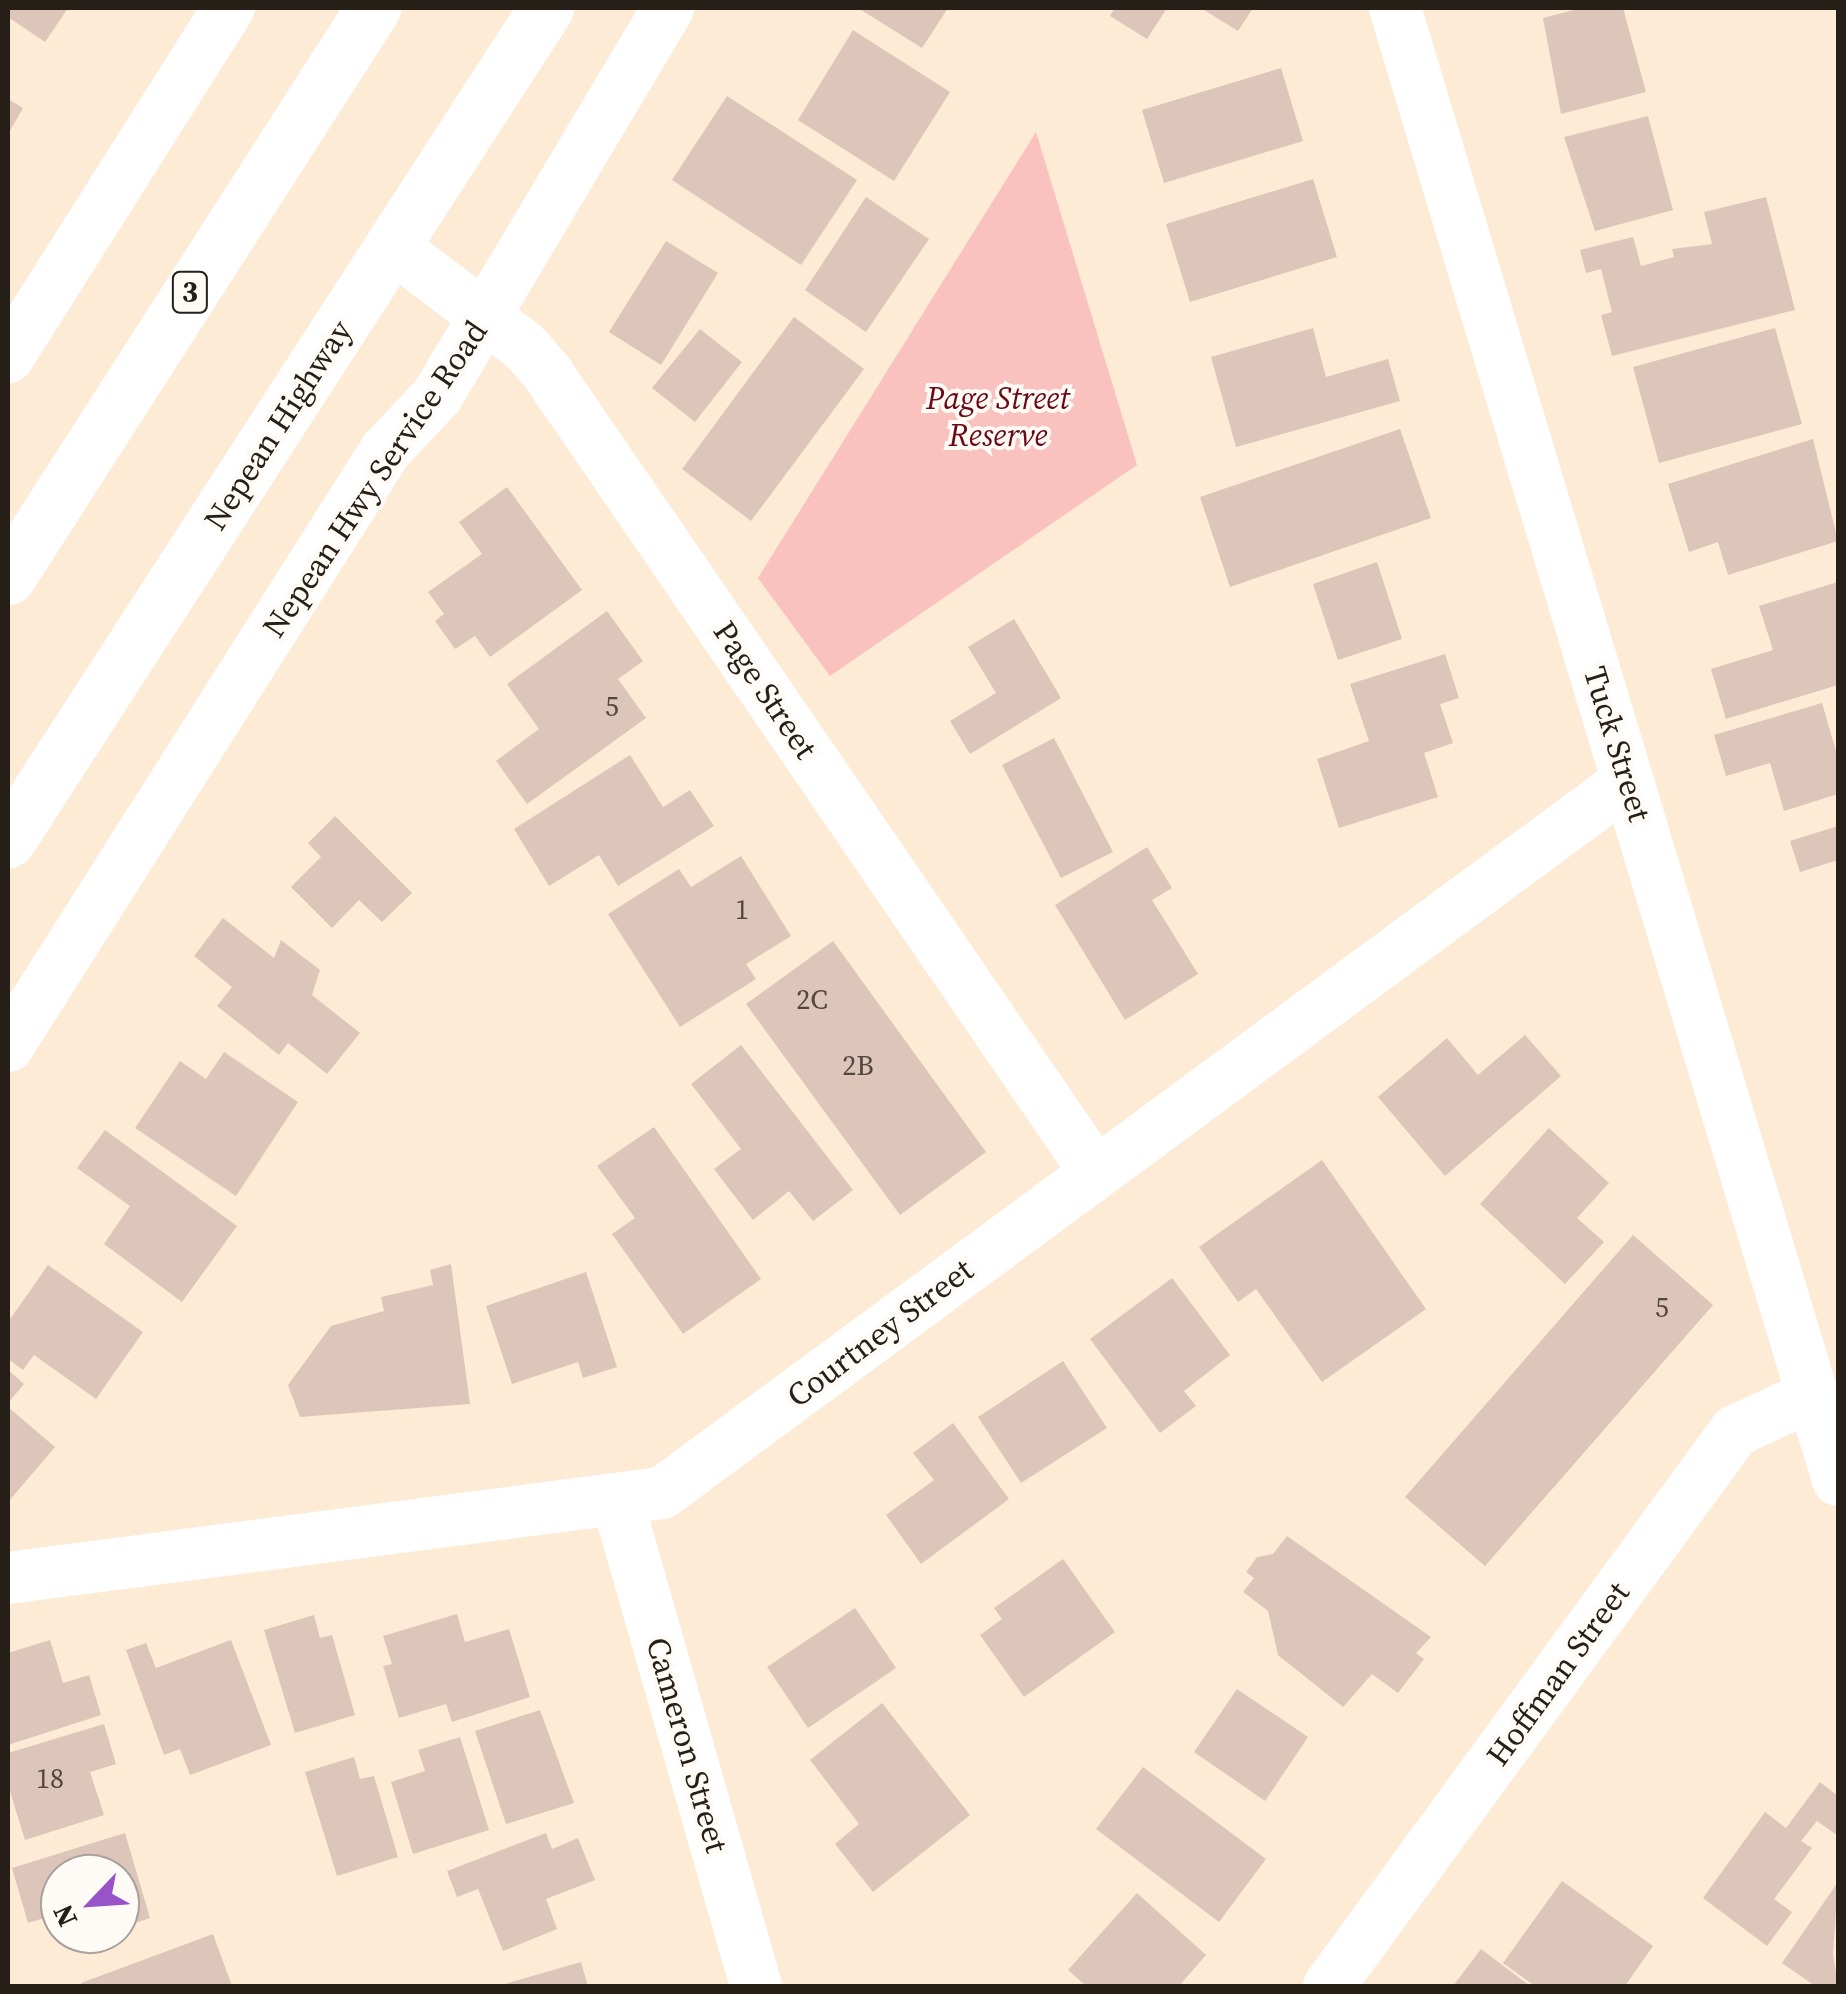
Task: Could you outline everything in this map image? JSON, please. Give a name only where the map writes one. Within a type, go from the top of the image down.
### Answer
[{"type":"highway","name":"3","points":[[8,577],[373,8]]},
{"type":"highway","name":"Nepean Highway","points":[[8,840],[546,8]]},
{"type":"street","points":[[8,357],[229,8]]},
{"type":"street","name":"Nepean Hwy Service Road","points":[[8,1046],[386,450],[437,396],[668,8]]},
{"type":"street","name":"Tuck Street","points":[[1395,8],[1838,1480]]},
{"type":"street","name":"Page Street","points":[[392,247],[486,315],[548,374],[1096,1173]]},
{"type":"street","name":"Courtney Street","points":[[8,1578],[618,1503],[662,1493],[1628,781]]},
{"type":"street","name":"Hoffman Street","points":[[1329,1986],[1734,1430],[1813,1395]]},
{"type":"street","name":"Cameron Street","points":[[618,1503],[756,1986]]},
{"type":"green space","name":"Page Street Reserve","points":[[1036,132],[1137,465],[830,676],[758,578]]},
{"type":"building","points":[[8,8],[68,8],[45,42],[8,17]]},
{"type":"building","points":[[858,8],[948,8],[922,48]]},
{"type":"building","points":[[1115,8],[1167,8],[1147,39],[1110,16]]},
{"type":"building","points":[[1201,8],[1253,8],[1238,31]]},
{"type":"building","points":[[1581,8],[1623,8],[1646,92],[1561,114],[1543,18]]},
{"type":"building","points":[[853,30],[950,92],[894,181],[798,120]]},
{"type":"building","points":[[1281,68],[1303,141],[1164,183],[1142,110]]},
{"type":"building","points":[[727,96],[857,180],[801,265],[672,180]]},
{"type":"building","points":[[8,99],[23,108],[8,134]]},
{"type":"building","points":[[1648,116],[1673,210],[1595,231],[1564,137]]},
{"type":"building","points":[[1313,179],[1337,257],[1190,302],[1166,224]]},
{"type":"building","points":[[866,197],[929,239],[866,332],[805,290]]},
{"type":"building","points":[[1766,197],[1795,310],[1612,356],[1601,315],[1612,312],[1601,269],[1586,273],[1580,250],[1633,237],[1641,266],[1674,257],[1672,249],[1712,244],[1704,212]]},
{"type":"building","points":[[666,241],[718,273],[661,365],[609,332]]},
{"type":"building","points":[[794,317],[864,369],[751,521],[682,469]]},
{"type":"building","points":[[1313,328],[1326,377],[1388,359],[1400,401],[1236,447],[1211,357]]},
{"type":"building","points":[[1775,328],[1802,424],[1659,463],[1633,367]]},
{"type":"building","points":[[700,329],[742,362],[695,422],[652,388]]},
{"type":"building","points":[[1400,429],[1431,518],[1230,587],[1200,497]]},
{"type":"building","points":[[1813,439],[1838,541],[1728,575],[1718,542],[1689,552],[1668,484]]},
{"type":"building","points":[[507,487],[582,590],[490,657],[475,636],[455,649],[435,621],[444,614],[428,592],[482,554],[459,522]]},
{"type":"building","points":[[1377,562],[1402,639],[1338,660],[1313,584]]},
{"type":"building","points":[[1838,582],[1838,685],[1726,719],[1711,669],[1773,650],[1759,606]]},
{"type":"building","points":[[607,611],[643,661],[618,679],[646,718],[527,804],[496,761],[539,729],[507,684]]},
{"type":"building","points":[[1014,619],[1061,698],[970,754],[950,721],[996,693],[968,647]]},
{"type":"building","points":[[1445,654],[1459,698],[1440,704],[1453,743],[1424,753],[1438,797],[1339,828],[1317,759],[1369,741],[1350,684]]},
{"type":"building","points":[[1822,703],[1838,758],[1838,794],[1784,811],[1770,763],[1726,776],[1714,735]]},
{"type":"building","points":[[1054,738],[1113,852],[1061,878],[1002,765]]},
{"type":"building","points":[[630,755],[663,807],[690,790],[714,826],[618,886],[599,855],[549,886],[514,829]]},
{"type":"building","points":[[335,816],[412,893],[382,922],[359,900],[332,928],[291,887],[321,857],[308,843]]},
{"type":"building","points":[[1838,826],[1838,860],[1800,872],[1790,841]]},
{"type":"building","points":[[1147,847],[1172,888],[1152,900],[1198,974],[1125,1020],[1055,905]]},
{"type":"building","points":[[741,856],[791,936],[746,964],[756,979],[680,1027],[608,914],[679,869],[691,887]]},
{"type":"building","points":[[223,918],[274,958],[281,940],[320,970],[312,995],[360,1033],[327,1074],[288,1043],[279,1055],[217,1006],[232,987],[194,956]]},
{"type":"building","points":[[833,941],[986,1152],[900,1215],[746,1004]]},
{"type":"building","points":[[1525,1035],[1561,1076],[1445,1176],[1378,1097],[1447,1038],[1478,1075]]},
{"type":"building","points":[[741,1045],[853,1190],[813,1221],[789,1191],[753,1220],[714,1169],[741,1149],[691,1084]]},
{"type":"building","points":[[224,1052],[298,1102],[236,1196],[135,1128],[180,1061],[206,1079]]},
{"type":"building","points":[[654,1127],[761,1279],[683,1334],[612,1234],[635,1218],[597,1166]]},
{"type":"building","points":[[1549,1128],[1609,1183],[1577,1218],[1604,1242],[1565,1284],[1480,1204]]},
{"type":"building","points":[[105,1130],[237,1226],[182,1302],[104,1244],[130,1206],[77,1168]]},
{"type":"building","points":[[1322,1160],[1426,1309],[1322,1382],[1256,1289],[1238,1302],[1199,1247]]},
{"type":"building","points":[[1633,1235],[1713,1305],[1485,1566],[1405,1497]]},
{"type":"building","points":[[451,1264],[470,1404],[300,1417],[288,1385],[331,1326],[384,1311],[381,1297],[433,1285],[430,1270]]},
{"type":"building","points":[[48,1265],[143,1332],[96,1399],[34,1355],[23,1370],[8,1359],[8,1322]]},
{"type":"building","points":[[586,1272],[617,1367],[583,1378],[578,1362],[512,1384],[486,1306]]},
{"type":"building","points":[[1172,1278],[1230,1355],[1184,1391],[1196,1406],[1160,1433],[1090,1339]]},
{"type":"building","points":[[1063,1361],[1107,1428],[1021,1483],[978,1417]]},
{"type":"building","points":[[8,1370],[24,1384],[8,1403]]},
{"type":"building","points":[[8,1407],[55,1447],[8,1502]]},
{"type":"building","points":[[953,1423],[1009,1499],[921,1564],[886,1515],[934,1480],[913,1453]]},
{"type":"building","points":[[1287,1536],[1431,1637],[1416,1653],[1424,1659],[1398,1693],[1372,1674],[1343,1707],[1278,1655],[1268,1611],[1243,1592],[1254,1578],[1246,1572],[1257,1557],[1273,1554]]},
{"type":"building","points":[[1063,1559],[1115,1632],[1024,1697],[980,1635],[1002,1619],[994,1608]]},
{"type":"building","points":[[855,1608],[896,1668],[808,1728],[767,1667]]},
{"type":"building","points":[[457,1614],[465,1642],[509,1629],[530,1697],[452,1722],[446,1704],[399,1718],[383,1666],[392,1664],[383,1636]]},
{"type":"building","points":[[314,1615],[320,1638],[332,1635],[355,1715],[295,1733],[264,1630]]},
{"type":"building","points":[[50,1640],[63,1683],[89,1675],[101,1715],[8,1745],[8,1653]]},
{"type":"building","points":[[231,1640],[271,1745],[190,1775],[180,1749],[164,1755],[126,1650],[146,1643],[156,1668]]},
{"type":"building","points":[[1237,1689],[1308,1737],[1265,1801],[1194,1752]]},
{"type":"building","points":[[882,1703],[970,1815],[873,1892],[835,1844],[859,1824],[810,1760]]},
{"type":"building","points":[[540,1710],[574,1803],[506,1824],[475,1731]]},
{"type":"building","points":[[104,1724],[116,1764],[90,1772],[104,1815],[25,1840],[8,1785],[8,1753]]},
{"type":"building","points":[[460,1737],[489,1830],[413,1854],[391,1782],[425,1771],[418,1750]]},
{"type":"building","points":[[354,1757],[360,1779],[374,1776],[398,1857],[337,1876],[305,1772]]},
{"type":"building","points":[[1143,1767],[1266,1859],[1219,1922],[1096,1829]]},
{"type":"building","points":[[1820,1782],[1838,1796],[1838,1836],[1817,1821],[1801,1841],[1812,1848],[1774,1899],[1792,1912],[1767,1946],[1703,1898],[1765,1812],[1786,1828]]},
{"type":"building","points":[[125,1833],[131,1854],[57,1854]]},
{"type":"building","points":[[546,1833],[552,1849],[578,1838],[595,1880],[546,1899],[557,1929],[503,1951],[478,1889],[457,1897],[447,1871]]},
{"type":"building","points":[[40,1859],[40,1919],[28,1923],[12,1868]]},
{"type":"building","points":[[1562,1881],[1653,1946],[1625,1986],[1535,1986],[1503,1963]]},
{"type":"building","points":[[1838,1882],[1833,1954],[1838,1986],[1815,1986],[1782,1963]]},
{"type":"building","points":[[140,1884],[150,1918],[140,1921]]},
{"type":"building","points":[[1137,1893],[1206,1955],[1179,1986],[1086,1986],[1068,1970]]},
{"type":"building","points":[[213,1934],[232,1986],[81,1983]]},
{"type":"building","points":[[1481,1949],[1530,1986],[1453,1986]]},
{"type":"building","points":[[581,1962],[588,1986],[501,1986],[501,1985]]}]
